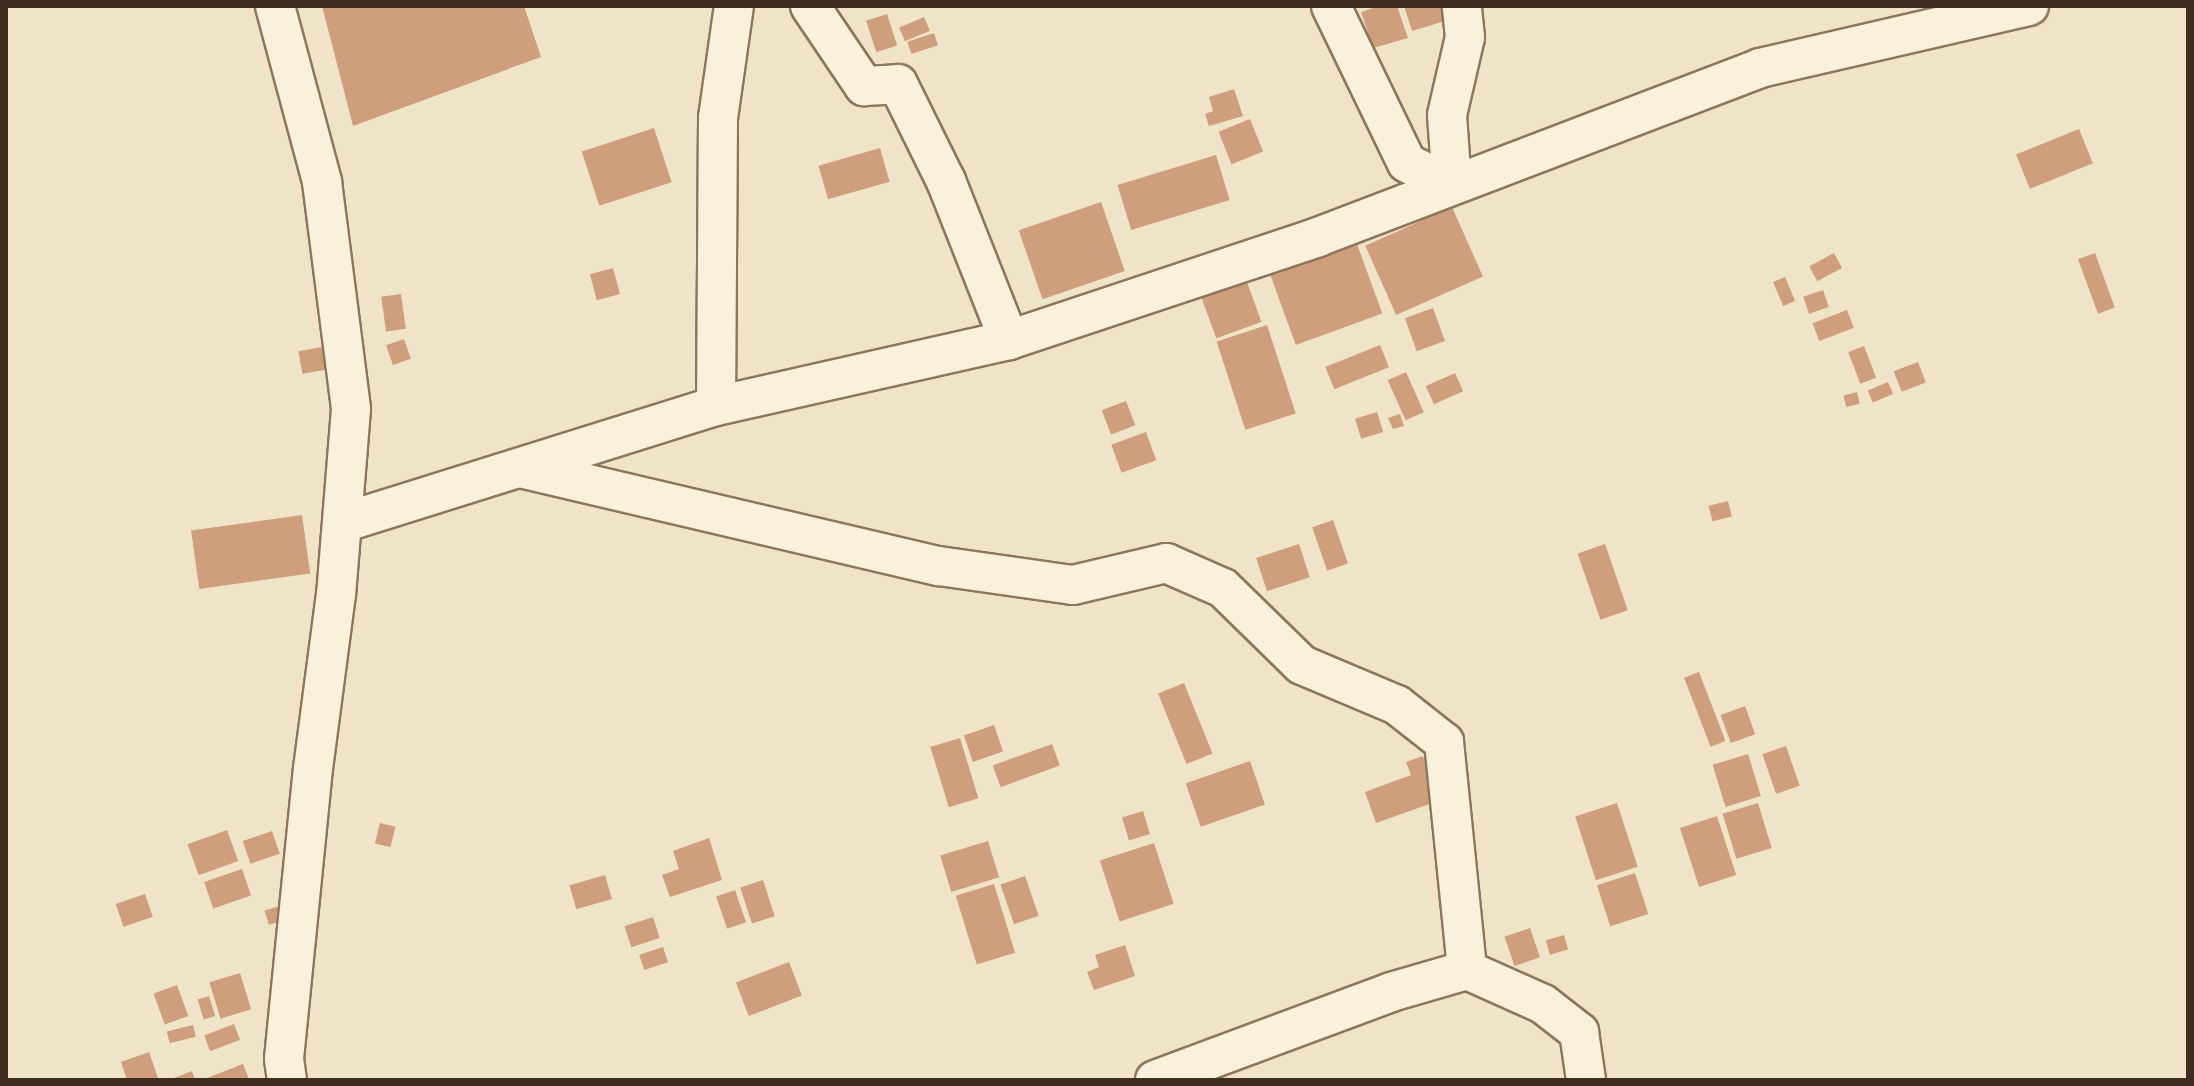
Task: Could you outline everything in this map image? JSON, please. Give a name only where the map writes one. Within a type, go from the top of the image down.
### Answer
[{"type":"street","points":[[275,6],[324,197],[351,409],[342,523],[291,982],[284,1059],[287,1080]]},
{"type":"street","points":[[716,406],[718,118],[734,6]]},
{"type":"street","points":[[810,6],[864,86],[898,84],[946,181],[1009,340]]},
{"type":"street","points":[[1331,6],[1407,163],[1452,185]]},
{"type":"street","points":[[1452,185],[1447,115],[1465,37],[1462,6]]},
{"type":"street","points":[[342,523],[716,406],[1009,340],[1318,237],[1760,68],[2029,6]]},
{"type":"street","points":[[518,468],[939,566],[1073,585],[1166,563],[1223,588],[1302,665],[1397,705],[1444,742],[1467,970]]},
{"type":"street","points":[[1155,1080],[1391,992],[1467,970],[1543,1004],[1579,1032],[1586,1080]]},
{"type":"building","points":[[322,6],[524,6],[541,57],[353,126]]},
{"type":"building","points":[[1379,6],[1397,6],[1408,38],[1373,48],[1361,12]]},
{"type":"building","points":[[1404,6],[1451,6],[1455,18],[1412,31]]},
{"type":"building","points":[[887,14],[897,45],[876,52],[866,21]]},
{"type":"building","points":[[924,17],[930,31],[905,41],[899,28]]},
{"type":"building","points":[[934,33],[938,45],[911,54],[907,42]]},
{"type":"building","points":[[1234,89],[1243,116],[1209,126],[1205,114],[1213,111],[1209,97]]},
{"type":"building","points":[[1250,119],[1263,151],[1232,164],[1218,132]]},
{"type":"building","points":[[654,128],[672,182],[599,206],[582,151]]},
{"type":"building","points":[[2079,129],[2093,163],[2030,189],[2016,154]]},
{"type":"building","points":[[880,148],[890,182],[828,199],[818,166]]},
{"type":"building","points":[[1216,155],[1230,200],[1131,230],[1118,185]]},
{"type":"building","points":[[1101,202],[1125,271],[1043,299],[1019,230]]},
{"type":"building","points":[[1452,207],[1483,276],[1396,315],[1365,246]]},
{"type":"building","points":[[1357,244],[1382,314],[1296,345],[1271,275]]},
{"type":"building","points":[[1834,253],[1842,268],[1817,281],[1809,266]]},
{"type":"building","points":[[2095,253],[2115,308],[2098,314],[2078,259]]},
{"type":"building","points":[[613,268],[620,294],[597,300],[590,274]]},
{"type":"building","points":[[1244,274],[1261,322],[1216,338],[1199,290]]},
{"type":"building","points":[[1785,277],[1795,301],[1783,306],[1773,282]]},
{"type":"building","points":[[1823,290],[1829,307],[1809,314],[1803,297]]},
{"type":"building","points":[[401,294],[406,329],[386,331],[381,297]]},
{"type":"building","points":[[1433,308],[1445,341],[1417,351],[1405,318]]},
{"type":"building","points":[[1847,310],[1854,328],[1819,341],[1812,323]]},
{"type":"building","points":[[1267,325],[1296,413],[1245,430],[1217,341]]},
{"type":"building","points":[[404,339],[411,359],[393,365],[386,345]]},
{"type":"building","points":[[1380,345],[1389,367],[1334,389],[1325,367]]},
{"type":"building","points":[[1864,346],[1876,378],[1860,384],[1848,352]]},
{"type":"building","points":[[322,347],[326,370],[302,374],[298,351]]},
{"type":"building","points":[[1918,362],[1926,383],[1902,392],[1894,371]]},
{"type":"building","points":[[1406,372],[1424,412],[1406,420],[1388,380]]},
{"type":"building","points":[[1455,373],[1463,391],[1434,404],[1426,386]]},
{"type":"building","points":[[1888,382],[1893,394],[1873,403],[1868,391]]},
{"type":"building","points":[[1857,392],[1860,404],[1846,407],[1843,395]]},
{"type":"building","points":[[1126,401],[1135,425],[1111,435],[1102,410]]},
{"type":"building","points":[[1377,412],[1383,432],[1361,439],[1355,419]]},
{"type":"building","points":[[1400,414],[1404,426],[1393,429],[1388,418]]},
{"type":"building","points":[[1146,432],[1156,460],[1121,473],[1111,445]]},
{"type":"building","points":[[1728,501],[1732,517],[1712,521],[1709,506]]},
{"type":"building","points":[[302,515],[310,573],[199,589],[191,531]]},
{"type":"building","points":[[1333,520],[1348,563],[1327,571],[1312,527]]},
{"type":"building","points":[[1299,544],[1310,577],[1267,591],[1256,558]]},
{"type":"building","points":[[1605,544],[1628,610],[1600,620],[1578,553]]},
{"type":"building","points":[[1699,672],[1726,741],[1711,747],[1684,678]]},
{"type":"building","points":[[1184,683],[1212,753],[1187,764],[1158,693]]},
{"type":"building","points":[[1745,706],[1755,734],[1731,743],[1721,715]]},
{"type":"building","points":[[994,725],[1003,751],[973,762],[964,735]]},
{"type":"building","points":[[960,738],[978,798],[949,807],[930,747]]},
{"type":"building","points":[[1052,744],[1060,766],[1001,787],[993,766]]},
{"type":"building","points":[[1786,746],[1800,786],[1776,794],[1762,754]]},
{"type":"building","points":[[1748,754],[1761,796],[1725,807],[1713,765]]},
{"type":"building","points":[[1423,756],[1438,801],[1376,823],[1365,792],[1411,775],[1406,762]]},
{"type":"building","points":[[1250,761],[1265,804],[1201,827],[1186,783]]},
{"type":"building","points":[[1617,803],[1638,867],[1596,880],[1575,817]]},
{"type":"building","points":[[1758,803],[1772,848],[1736,859],[1723,814]]},
{"type":"building","points":[[1143,811],[1150,834],[1129,840],[1122,817]]},
{"type":"building","points":[[1717,816],[1736,875],[1699,887],[1680,828]]},
{"type":"building","points":[[380,823],[396,827],[390,847],[375,843]]},
{"type":"building","points":[[227,830],[238,861],[199,875],[188,844]]},
{"type":"building","points":[[272,831],[280,854],[251,864],[243,841]]},
{"type":"building","points":[[709,838],[722,880],[670,897],[662,875],[679,869],[673,851]]},
{"type":"building","points":[[988,841],[999,877],[951,892],[940,856]]},
{"type":"building","points":[[1154,843],[1174,904],[1120,921],[1100,861]]},
{"type":"building","points":[[242,869],[251,895],[213,908],[204,882]]},
{"type":"building","points":[[1635,873],[1648,914],[1610,926],[1597,885]]},
{"type":"building","points":[[605,875],[612,899],[576,909],[569,885]]},
{"type":"building","points":[[1025,876],[1039,916],[1014,924],[1000,884]]},
{"type":"building","points":[[763,880],[775,916],[752,924],[740,887]]},
{"type":"building","points":[[994,884],[1015,953],[977,965],[956,896]]},
{"type":"building","points":[[735,890],[746,922],[727,929],[716,897]]},
{"type":"building","points":[[145,894],[153,917],[124,927],[116,904]]},
{"type":"building","points":[[280,906],[284,920],[269,925],[265,910]]},
{"type":"building","points":[[653,917],[660,938],[631,947],[624,926]]},
{"type":"building","points":[[1530,928],[1540,957],[1515,966],[1504,937]]},
{"type":"building","points":[[1564,935],[1568,949],[1550,955],[1546,940]]},
{"type":"building","points":[[1125,945],[1135,976],[1094,990],[1087,972],[1099,967],[1095,955]]},
{"type":"building","points":[[663,947],[668,962],[644,970],[639,955]]},
{"type":"building","points":[[789,962],[802,996],[749,1016],[736,982]]},
{"type":"building","points":[[240,973],[251,1009],[221,1019],[209,982]]},
{"type":"building","points":[[177,985],[188,1016],[165,1025],[154,994]]},
{"type":"building","points":[[209,996],[215,1016],[204,1020],[198,1000]]},
{"type":"building","points":[[234,1024],[240,1040],[210,1051],[204,1035]]},
{"type":"building","points":[[193,1025],[196,1037],[170,1043],[167,1032]]},
{"type":"building","points":[[149,1052],[158,1078],[127,1080],[121,1062]]},
{"type":"building","points":[[243,1064],[249,1079],[202,1080]]},
{"type":"building","points":[[192,1071],[195,1080],[174,1078]]}]
